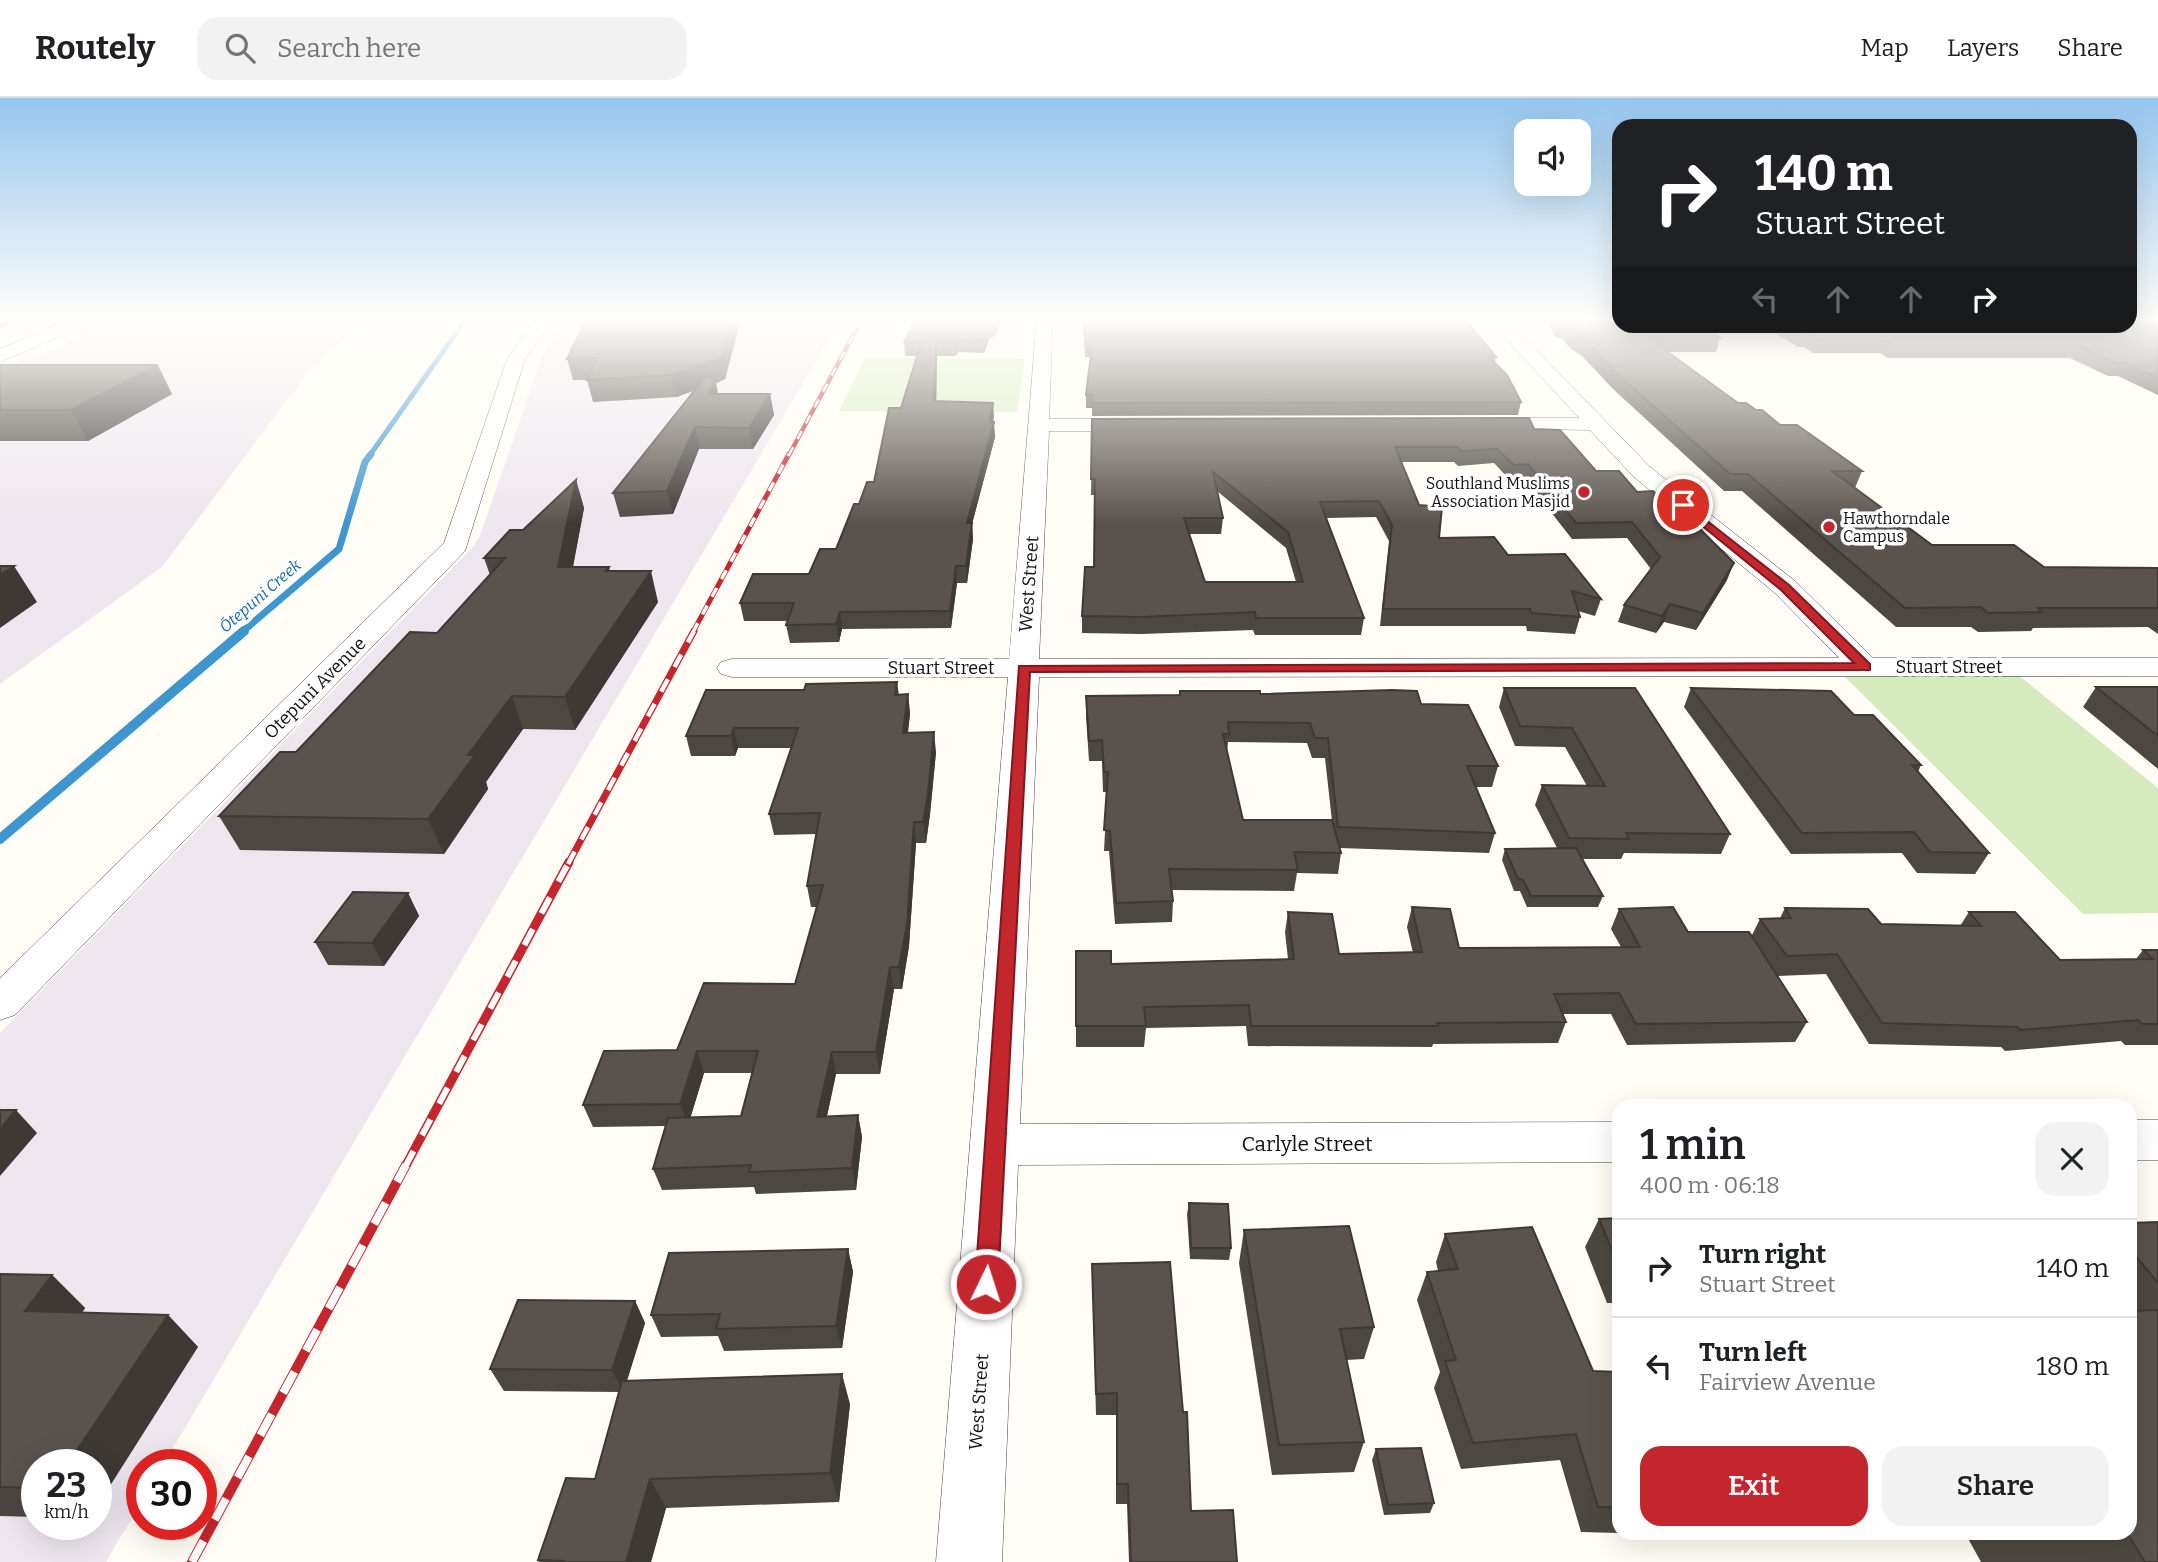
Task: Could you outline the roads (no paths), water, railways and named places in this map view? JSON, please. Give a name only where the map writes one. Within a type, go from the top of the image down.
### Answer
[{"type":"street","name":"Otepuni Avenue","points":[[0,1004],[456,546],[507,387]]},
{"type":"street","name":"West Street","points":[[969,1562],[1041,387]]},
{"type":"street","points":[[1560,387],[1642,472],[1785,587],[1865,667]]},
{"type":"street","points":[[1461,424],[1595,424]]},
{"type":"street","points":[[1039,425],[1161,425]]},
{"type":"street","name":"Stuart Street","points":[[732,668],[2158,667]]},
{"type":"street","points":[[2137,1140],[2158,1140]]},
{"type":"street","name":"Carlyle Street","points":[[995,1145],[1612,1142]]},
{"type":"waterway","name":"Ōtepuni Creek","points":[[370,455],[418,387]]},
{"type":"waterway","name":"Ōtepuni Creek","points":[[242,632],[339,549],[365,462],[371,454]]},
{"type":"waterway","name":"Ōtepuni Creek","points":[[0,839],[244,631]]},
{"type":"railway","points":[[789,455],[825,387]]},
{"type":"railway","points":[[693,632],[789,454]]},
{"type":"railway","points":[[568,864],[694,631]]},
{"type":"railway","points":[[405,1167],[569,862]]},
{"type":"railway","points":[[192,1562],[406,1165]]},
{"type":"place","name":"Southland Muslims Association Masjid","points":[[1584,492]]},
{"type":"place","name":"Hawthorndale Campus","points":[[1829,527]]}]
